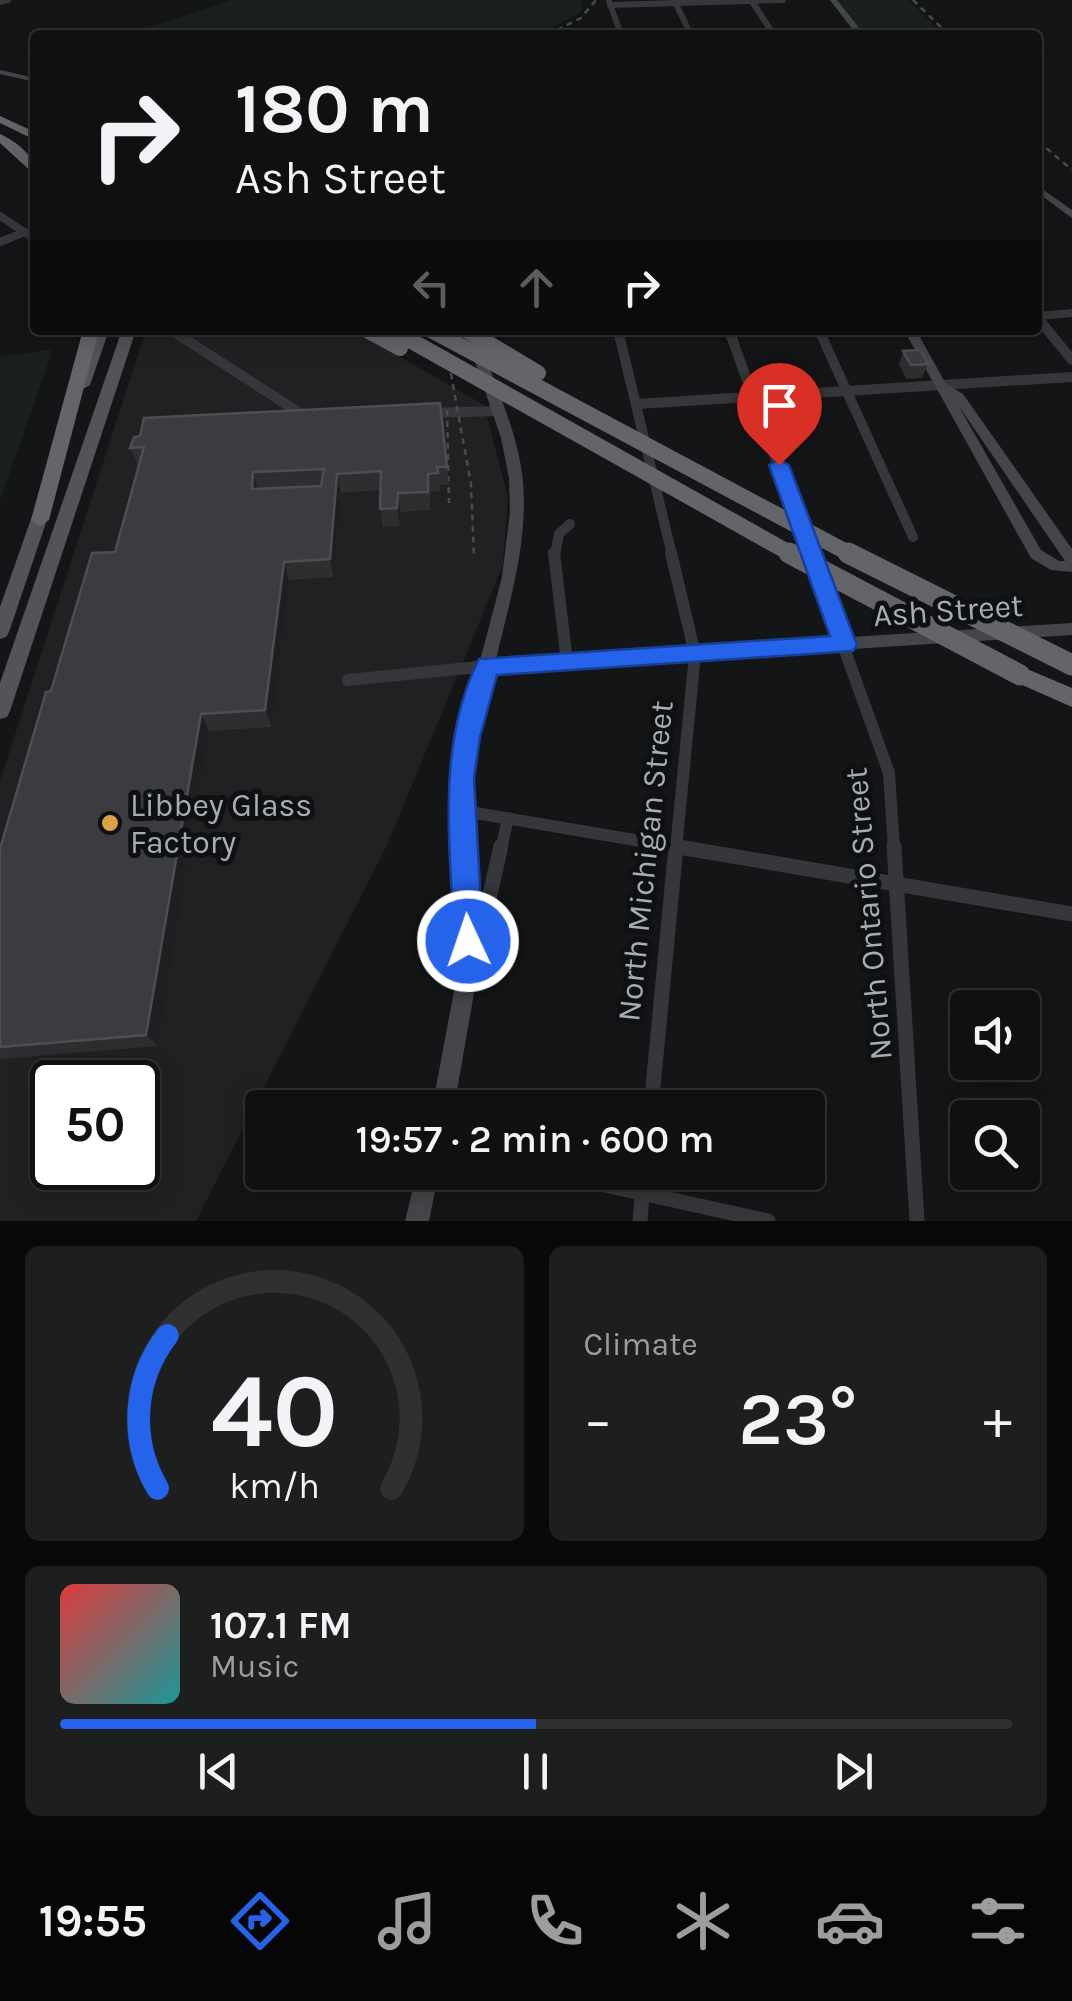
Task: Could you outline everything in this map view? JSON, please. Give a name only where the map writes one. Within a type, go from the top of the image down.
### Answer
[{"type":"highway","points":[[0,119],[30,134]]},
{"type":"highway","points":[[0,134],[30,146]]},
{"type":"highway","points":[[0,134],[30,165]]},
{"type":"highway","points":[[40,520],[89,335]]},
{"type":"highway","points":[[375,335],[872,599],[1072,698]]},
{"type":"highway","points":[[401,335],[872,599]]},
{"type":"highway","points":[[440,335],[904,583],[1072,665]]},
{"type":"highway","points":[[476,335],[634,429],[656,450]]},
{"type":"main road","points":[[0,632],[100,335]]},
{"type":"main road","points":[[0,712],[128,335]]},
{"type":"street","points":[[0,2],[8,0]]},
{"type":"street","points":[[752,0],[771,30]]},
{"type":"street","points":[[619,30],[609,2],[783,0]]},
{"type":"street","points":[[832,0],[857,30]]},
{"type":"street","points":[[674,2],[688,30]]},
{"type":"street","points":[[0,72],[30,79]]},
{"type":"street","points":[[1042,192],[1072,215]]},
{"type":"street","points":[[0,216],[30,236]]},
{"type":"street","points":[[0,242],[24,232]]},
{"type":"street","points":[[1042,317],[1072,313]]},
{"type":"street","points":[[1042,322],[1072,360]]},
{"type":"street","points":[[179,335],[305,417],[320,416]]},
{"type":"street","points":[[446,1090],[468,970],[461,778],[465,748],[515,550],[517,512],[516,478],[470,335]]},
{"type":"street","name":"North Michigan Street","points":[[619,335],[695,654],[653,1090]]},
{"type":"street","name":"North Ontario Street","points":[[731,335],[889,774],[917,1221]]},
{"type":"street","points":[[820,335],[914,537]]},
{"type":"street","points":[[913,335],[1036,554],[1056,566],[1072,564],[960,397],[943,387]]},
{"type":"street","points":[[637,404],[848,394],[1072,377]]},
{"type":"street","points":[[421,414],[496,408]]},
{"type":"street","points":[[1003,496],[1024,493]]},
{"type":"street","points":[[567,662],[554,551],[559,534],[570,524]]},
{"type":"street","points":[[1068,630],[1072,665]]},
{"type":"street","name":"Ash Street","points":[[348,680],[488,666],[1068,630]]},
{"type":"street","points":[[464,811],[1072,914]]},
{"type":"street","points":[[486,912],[508,818]]},
{"type":"street","points":[[418,1221],[424,1190]]},
{"type":"street","points":[[621,1190],[768,1221]]},
{"type":"street","points":[[640,1221],[642,1190]]},
{"type":"shaded area","points":[[233,0],[583,0],[581,12],[547,30],[140,30]]},
{"type":"shaded area","points":[[837,0],[908,0],[939,30],[861,30]]},
{"type":"shaded area","points":[[144,335],[362,335],[484,405],[508,498],[503,565],[388,843],[263,1090],[245,1090],[245,1125],[196,1221],[0,1221],[0,781]]},
{"type":"shaded area","points":[[52,349],[49,360],[0,501],[0,357]]},
{"type":"building","points":[[920,350],[928,364],[911,365],[903,351]]},
{"type":"building","name":"Libbey Glass Factory","points":[[440,403],[447,467],[437,467],[438,473],[428,474],[428,492],[398,493],[397,508],[380,509],[381,471],[337,474],[330,559],[284,562],[265,710],[201,714],[146,1035],[0,1047],[0,849],[92,553],[115,552],[144,447],[130,448],[134,437],[140,436],[144,418]],"holes":[[[324,469],[321,486],[252,489],[253,472]]]},
{"type":"railway","points":[[557,30],[581,18],[596,0]]},
{"type":"railway","points":[[913,0],[944,30]]},
{"type":"railway","points":[[1042,144],[1072,170]]},
{"type":"railway","points":[[444,335],[471,484],[474,557]]},
{"type":"railway","points":[[447,410],[449,503]]},
{"type":"place","name":"Libbey Glass Factory","points":[[110,823]]},
{"type":"route","points":[[468,941],[461,778],[467,737],[488,666],[845,645],[779,465]]}]
